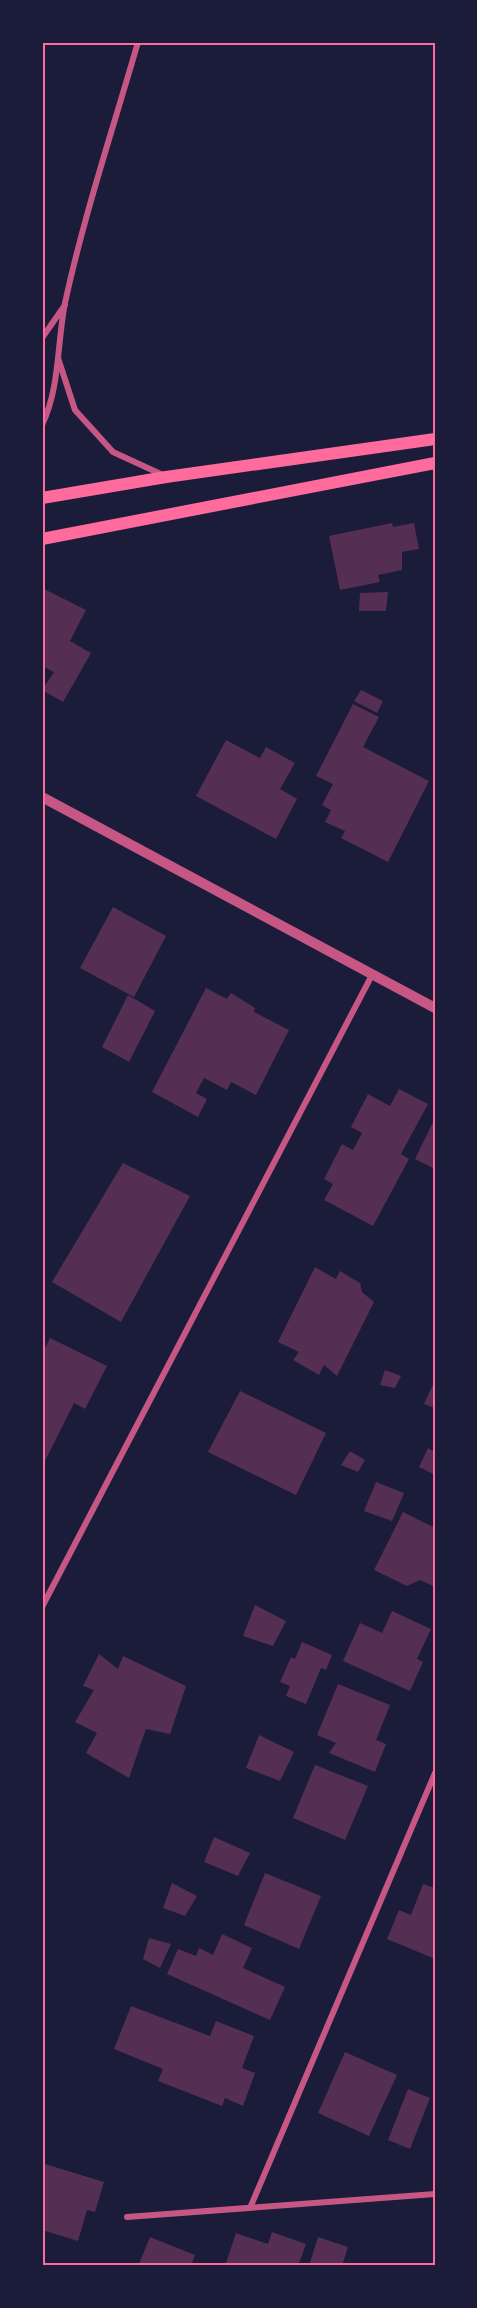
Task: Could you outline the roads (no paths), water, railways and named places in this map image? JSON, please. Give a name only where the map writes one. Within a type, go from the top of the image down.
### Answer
[{"type":"main road","points":[[42,498],[166,477],[435,438]]},
{"type":"main road","points":[[42,539],[435,463]]},
{"type":"street","points":[[42,425],[47,414],[58,358],[65,305],[138,42]]},
{"type":"street","points":[[42,338],[65,305]]},
{"type":"street","points":[[58,358],[75,410],[112,452],[166,477]]},
{"type":"street","points":[[42,796],[435,1008]]},
{"type":"street","points":[[42,1607],[372,975]]},
{"type":"street","points":[[250,2208],[435,1773]]},
{"type":"street","points":[[127,2217],[435,2194]]}]
